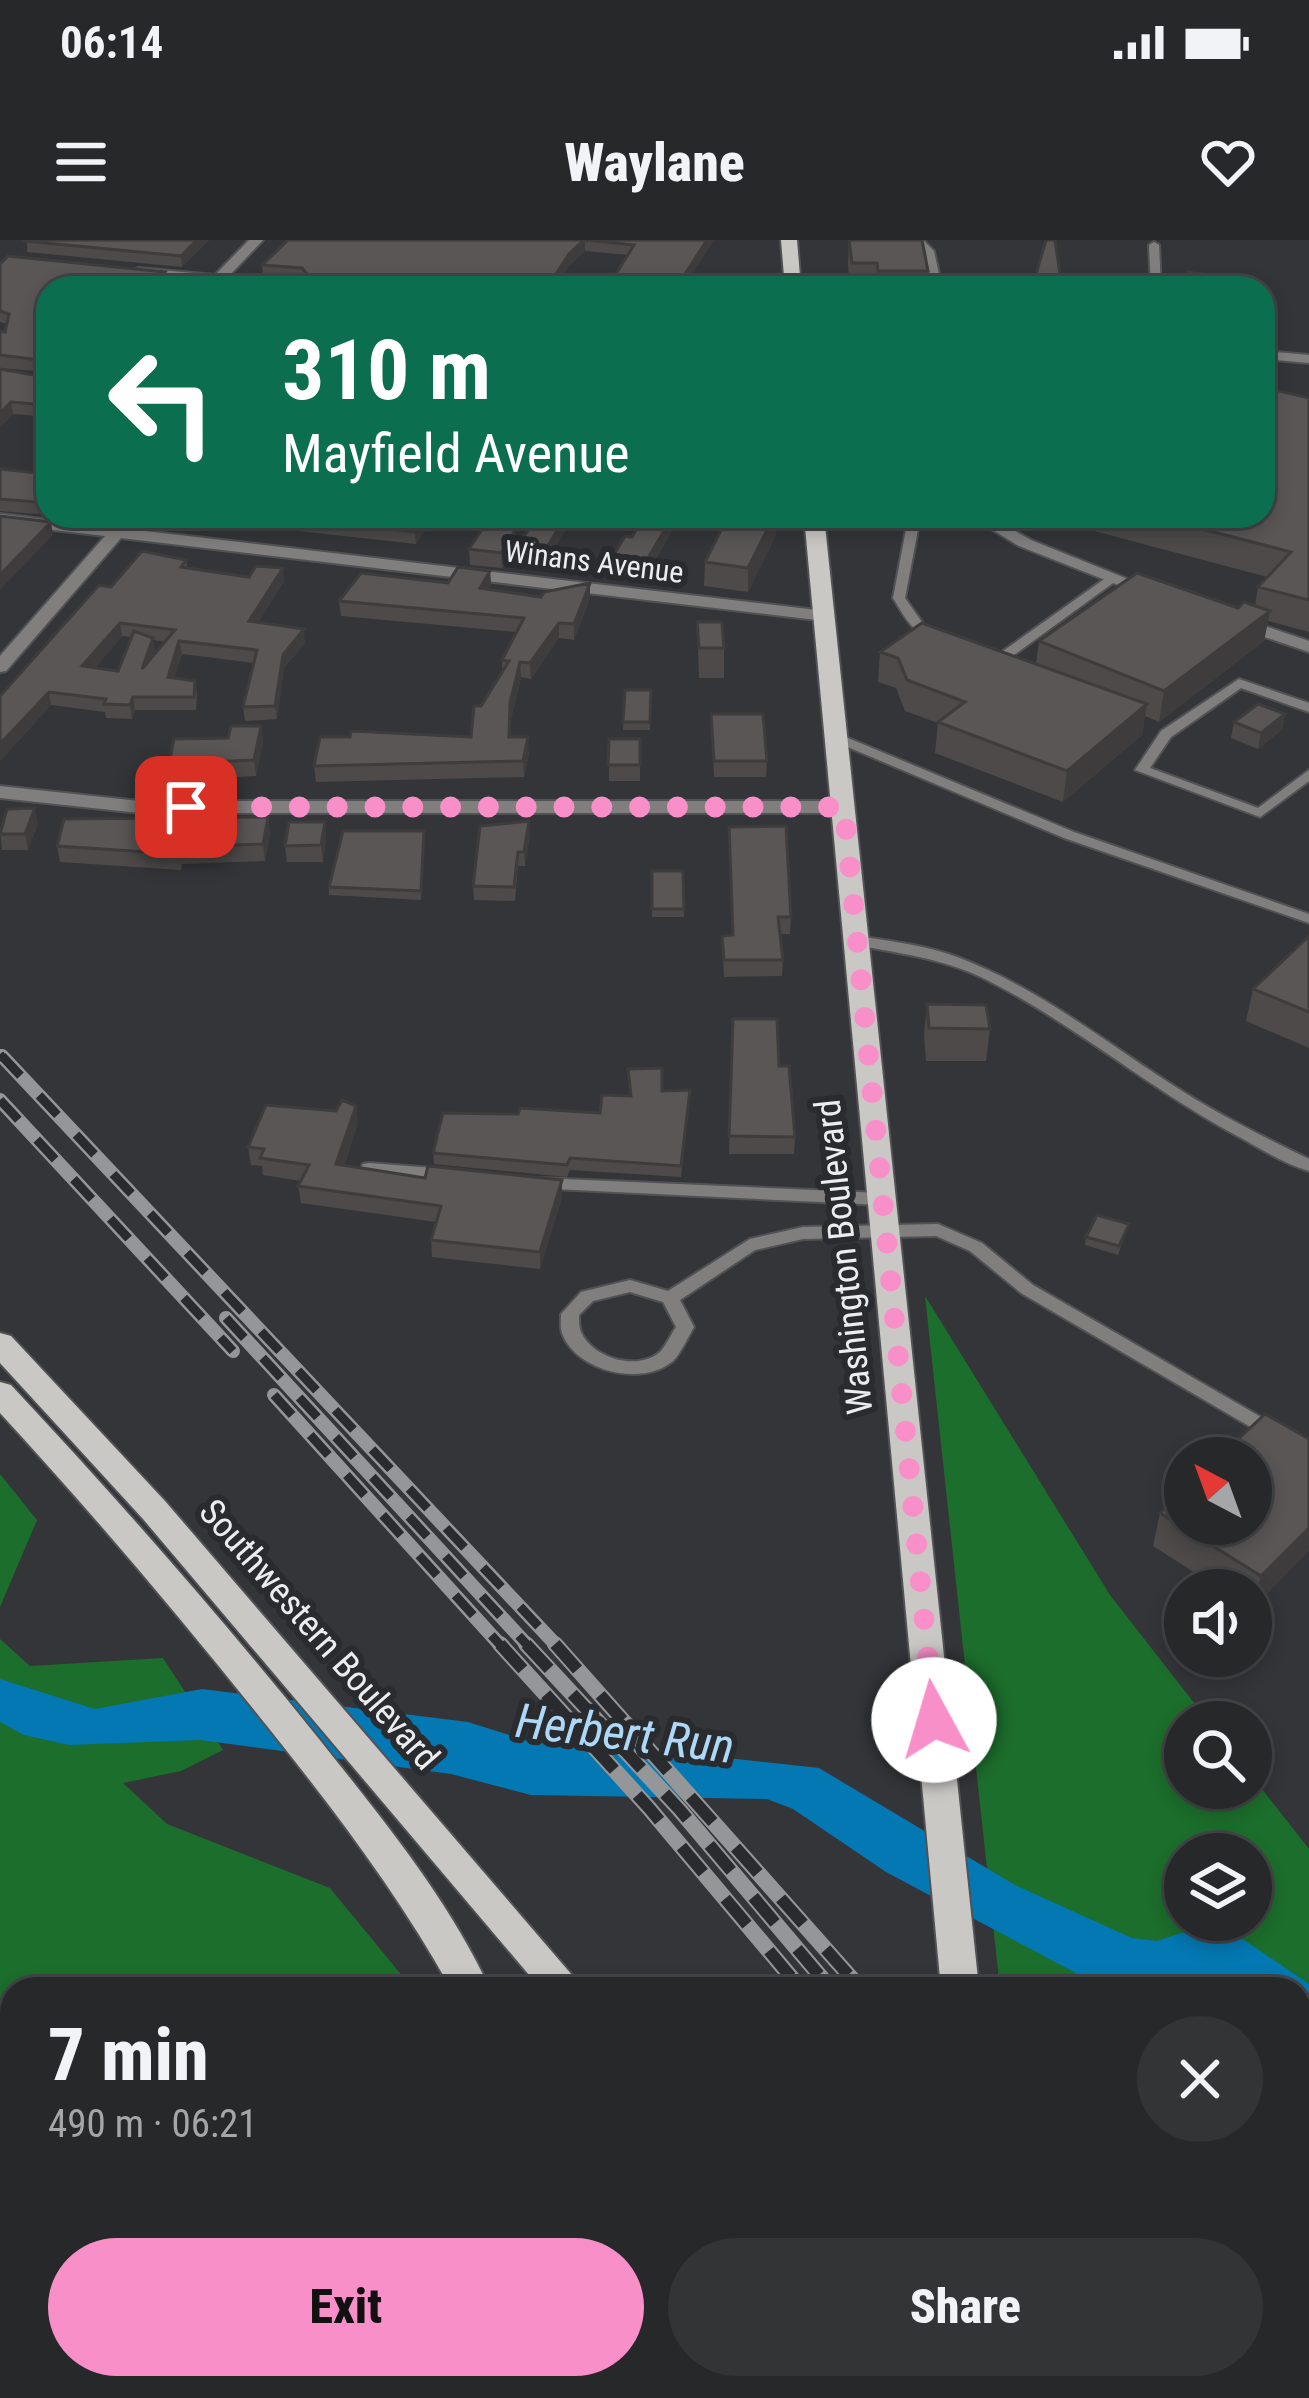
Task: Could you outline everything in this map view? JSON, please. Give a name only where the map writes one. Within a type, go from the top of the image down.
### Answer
[{"type":"main road","points":[[786,240],[791,276]]},
{"type":"main road","name":"Washington Boulevard","points":[[815,528],[959,1977]]},
{"type":"main road","name":"Southwestern Boulevard","points":[[0,1344],[118,1469],[555,1977]]},
{"type":"main road","points":[[0,1393],[88,1486],[324,1772],[400,1872],[464,1977]]},
{"type":"street","points":[[222,276],[256,240]]},
{"type":"street","points":[[131,271],[163,276]]},
{"type":"street","points":[[1275,356],[1309,359]]},
{"type":"street","name":"Winans Avenue","points":[[0,519],[36,523]]},
{"type":"street","name":"Winans Avenue","points":[[75,528],[825,616]]},
{"type":"street","points":[[0,667],[120,528]]},
{"type":"street","points":[[999,528],[1025,543],[1179,601]]},
{"type":"street","points":[[1222,616],[1309,647]]},
{"type":"street","points":[[0,792],[139,807],[844,807]]},
{"type":"lane","points":[[916,240],[928,251],[934,276]]},
{"type":"lane","points":[[1154,245],[1155,276]]},
{"type":"lane","points":[[912,528],[899,598],[919,628],[956,646]]},
{"type":"lane","points":[[994,664],[1114,578]]},
{"type":"lane","points":[[975,655],[1016,672]]},
{"type":"lane","points":[[1309,708],[1239,682],[1166,734],[1142,770],[1260,813],[1309,773]]},
{"type":"lane","points":[[1144,725],[1166,734]]},
{"type":"lane","points":[[836,737],[1069,835],[1309,919]]},
{"type":"lane","points":[[857,941],[923,948],[1007,982],[1169,1091],[1309,1166]]},
{"type":"lane","points":[[369,1168],[457,1176]]},
{"type":"lane","points":[[523,1183],[884,1214],[954,1235],[1027,1289],[1309,1454]]},
{"type":"lane","points":[[670,1298],[750,1245],[884,1214]]},
{"type":"lane","points":[[630,1286],[670,1298],[685,1327],[680,1343],[646,1364],[601,1363],[571,1340],[568,1324],[588,1296],[630,1286]]},
{"type":"green space","points":[[925,1296],[1110,1595],[1164,1664],[1164,1677],[1174,1677],[1193,1701],[1164,1701],[1164,1809],[1272,1809],[1272,1802],[1309,1849],[1309,1977],[999,1977]]},
{"type":"green space","points":[[0,1474],[37,1520],[0,1607]]},
{"type":"green space","points":[[0,1639],[30,1666],[163,1658],[223,1750],[181,1771],[123,1783],[167,1824],[330,1888],[403,1977],[0,1977]]},
{"type":"water","points":[[0,1679],[95,1709],[202,1689],[468,1722],[534,1743],[570,1741],[819,1768],[1015,1885],[1132,1938],[1246,1941],[1299,1977],[1083,1977],[886,1872],[793,1809],[767,1799],[531,1795],[451,1774],[200,1740],[69,1745],[24,1735],[0,1722]]},
{"type":"building","points":[[27,240],[197,240],[181,256]]},
{"type":"building","points":[[288,240],[584,240],[555,276],[309,276],[302,268],[262,265]]},
{"type":"building","points":[[586,240],[707,240],[684,276],[615,276],[634,245]]},
{"type":"building","points":[[849,240],[922,240],[928,271],[878,271],[877,263],[852,263]]},
{"type":"building","points":[[1046,240],[1055,240],[1060,276],[1036,276]]},
{"type":"building","points":[[8,256],[165,272],[162,276],[36,276],[36,360],[0,355],[0,331],[5,332],[9,314],[0,311],[0,264]]},
{"type":"building","points":[[0,369],[36,375],[36,404],[11,402],[0,413]]},
{"type":"building","points":[[1275,390],[1309,398],[1309,600],[1258,587],[1291,552],[1198,528],[1275,528]]},
{"type":"building","points":[[0,469],[36,473],[36,502],[0,499]]},
{"type":"building","points":[[0,516],[36,520],[36,528],[45,528],[0,575]]},
{"type":"building","points":[[483,528],[516,529],[501,553],[469,549]]},
{"type":"building","points":[[529,528],[559,528],[544,552],[516,549]]},
{"type":"building","points":[[637,528],[666,528],[645,563],[612,558],[625,536],[632,537]]},
{"type":"building","points":[[722,528],[768,528],[748,568],[705,562]]},
{"type":"building","points":[[142,551],[186,560],[181,567],[249,577],[256,566],[283,568],[249,621],[304,629],[283,655],[275,706],[243,707],[257,650],[179,641],[168,677],[195,681],[194,697],[133,697],[130,705],[49,692],[0,744],[0,696],[99,585],[111,587]],"holes":[[[120,623],[175,630],[142,669],[153,638],[134,631],[118,671],[82,666]]]},
{"type":"building","points":[[458,567],[490,571],[480,588],[541,597],[544,592],[590,583],[574,624],[559,623],[530,663],[520,662],[510,703],[509,737],[528,737],[523,761],[314,766],[320,737],[350,737],[351,731],[471,737],[474,706],[481,706],[509,661],[502,660],[524,618],[339,601],[361,573],[448,583]]},
{"type":"building","points":[[1137,573],[1238,608],[1244,602],[1270,611],[1164,691],[1039,641]]},
{"type":"building","points":[[697,622],[722,622],[724,648],[699,648]]},
{"type":"building","points":[[922,623],[1147,704],[1067,771],[938,722],[965,702],[907,680],[898,658],[880,652]]},
{"type":"building","points":[[625,690],[651,690],[650,722],[623,722]]},
{"type":"building","points":[[1258,704],[1285,714],[1261,733],[1234,722]]},
{"type":"building","points":[[711,714],[763,714],[767,761],[714,761]]},
{"type":"building","points":[[231,726],[261,726],[254,760],[169,764],[174,739],[228,738]]},
{"type":"building","points":[[609,739],[640,739],[640,765],[608,765]]},
{"type":"building","points":[[35,808],[25,834],[0,834],[7,809]]},
{"type":"building","points":[[268,817],[263,844],[179,847],[178,854],[57,846],[64,819]]},
{"type":"building","points":[[529,821],[524,852],[518,852],[514,887],[473,886],[480,826]]},
{"type":"building","points":[[289,822],[325,822],[321,845],[285,846]]},
{"type":"building","points":[[786,826],[791,917],[778,917],[783,960],[724,960],[722,936],[733,935],[729,827]]},
{"type":"building","points":[[343,831],[424,831],[421,891],[329,887]]},
{"type":"building","points":[[652,871],[683,871],[684,909],[652,909]]},
{"type":"building","points":[[1309,936],[1309,1012],[1253,989]]},
{"type":"building","points":[[927,1004],[986,1005],[990,1029],[929,1028]]},
{"type":"building","points":[[733,1019],[777,1019],[779,1066],[789,1066],[795,1137],[729,1136]]},
{"type":"building","points":[[662,1068],[662,1091],[690,1090],[681,1166],[570,1158],[567,1165],[433,1153],[443,1113],[518,1114],[520,1108],[600,1113],[602,1095],[631,1096],[628,1069]]},
{"type":"building","points":[[342,1100],[356,1106],[336,1164],[425,1178],[428,1166],[562,1180],[540,1252],[431,1240],[441,1206],[298,1186],[309,1165],[260,1158],[264,1149],[248,1147],[266,1105],[336,1111]]},
{"type":"building","points":[[1097,1215],[1129,1224],[1119,1246],[1086,1237]]},
{"type":"building","points":[[1265,1414],[1309,1439],[1309,1528],[1268,1569],[1250,1569],[1211,1545],[1272,1545],[1272,1437],[1240,1437]]},
{"type":"railway","points":[[0,1054],[4,1059]]},
{"type":"railway","points":[[2,1056],[558,1647]]},
{"type":"railway","points":[[0,1100],[233,1351]]},
{"type":"railway","points":[[226,1318],[529,1647]]},
{"type":"railway","points":[[274,1395],[502,1647]]},
{"type":"railway","points":[[500,1644],[649,1808],[791,1977]]},
{"type":"railway","points":[[526,1644],[679,1809],[821,1977]]},
{"type":"railway","points":[[555,1644],[850,1977]]},
{"type":"route","points":[[186,807],[844,807],[934,1720]]},
{"type":"water label","name":"Herbert Run","points":[[625,1733]]}]
